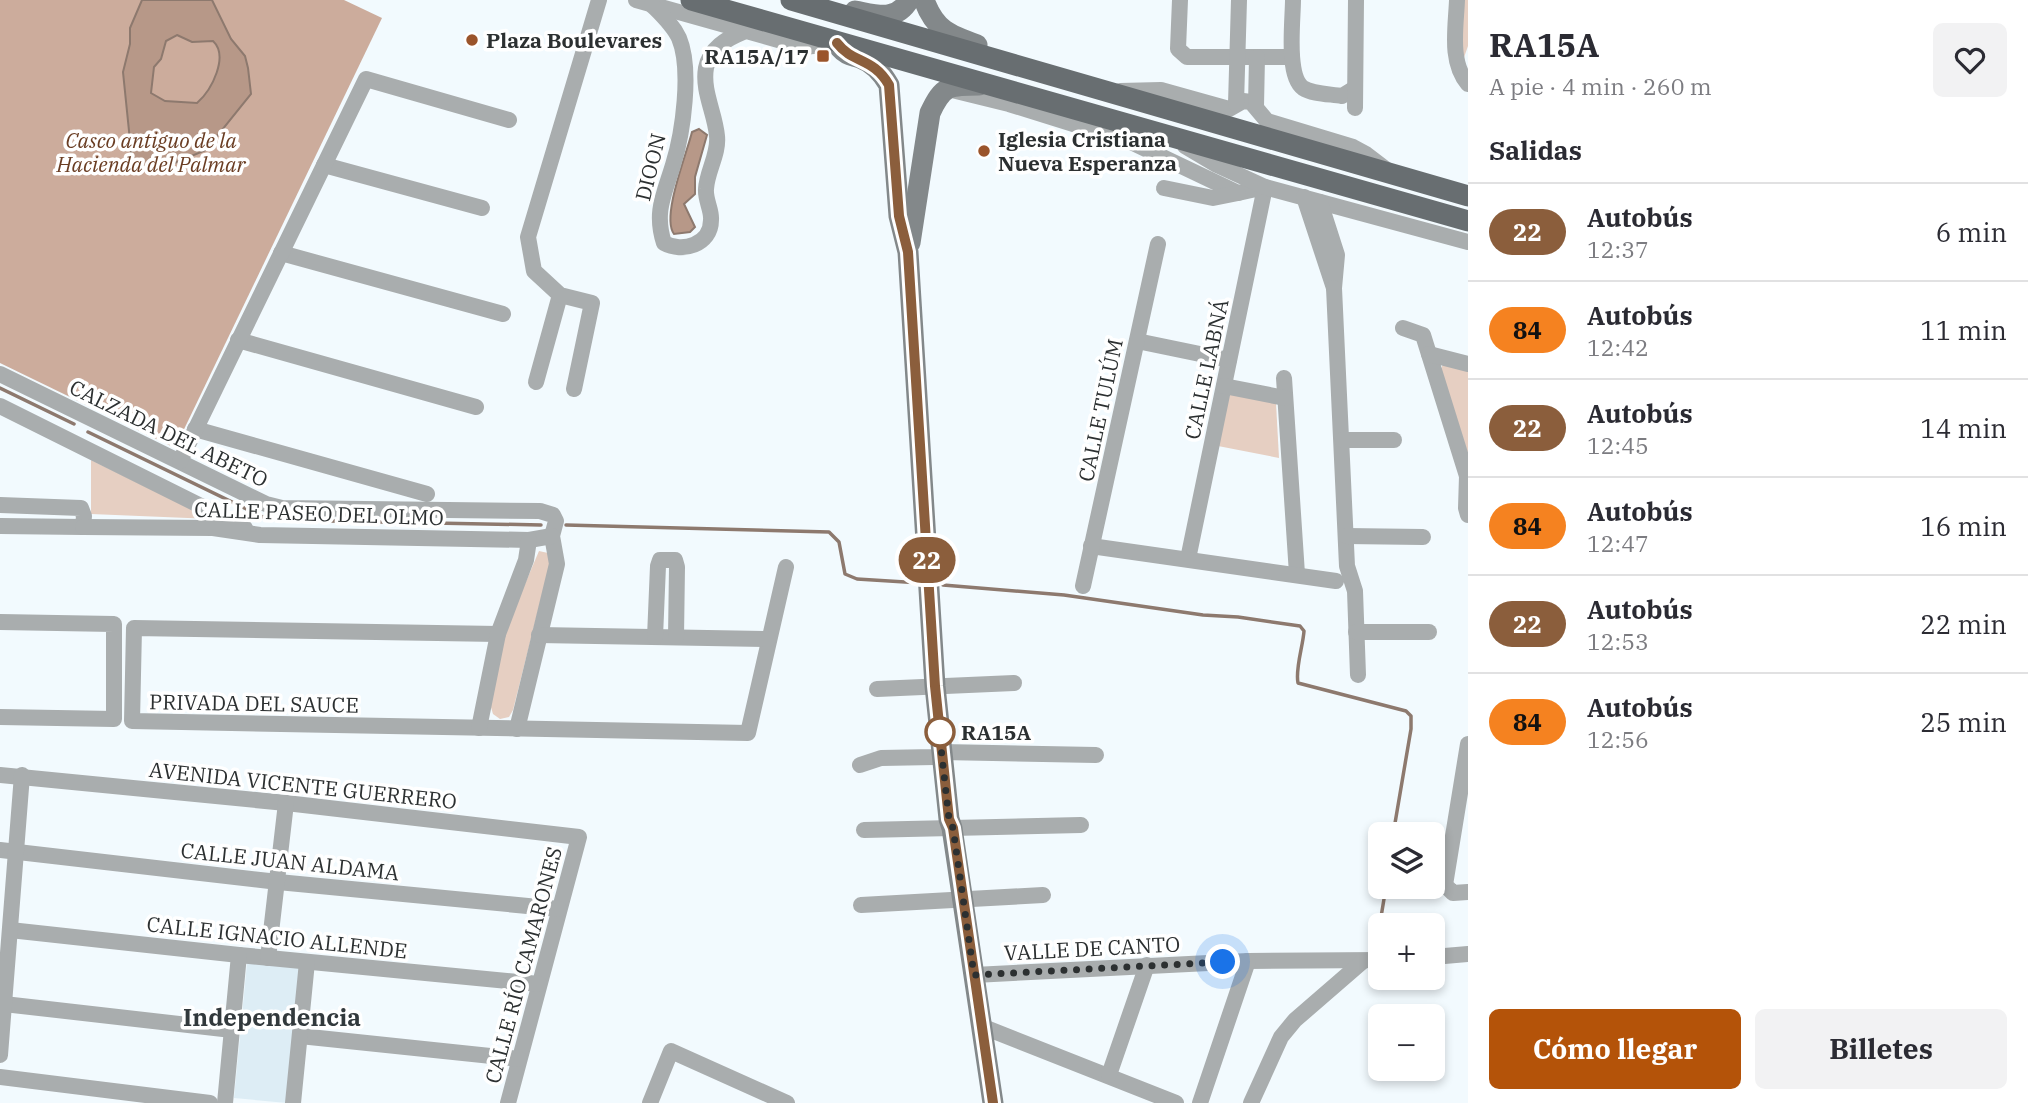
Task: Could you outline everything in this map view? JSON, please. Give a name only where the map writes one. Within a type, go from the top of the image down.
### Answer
[{"type":"main road","points":[[691,0],[1468,221]]},
{"type":"main road","points":[[791,0],[1468,197]]},
{"type":"street","points":[[574,389],[593,303],[560,296],[534,271],[528,237],[599,0]]},
{"type":"street","points":[[799,0],[886,16],[904,9],[909,0]]},
{"type":"street","points":[[924,0],[937,25],[951,36],[1002,54],[1030,68]]},
{"type":"street","points":[[1180,0],[1178,49],[1187,57],[1292,57]]},
{"type":"street","points":[[1109,91],[1161,90],[1229,109],[1237,97],[1239,0]]},
{"type":"street","points":[[1293,0],[1292,57],[1294,74],[1300,85],[1306,90],[1342,96],[1355,88]]},
{"type":"street","points":[[1355,108],[1356,0]]},
{"type":"street","points":[[1457,0],[1455,49],[1465,80]]},
{"type":"street","points":[[644,2],[803,47],[837,43],[845,54],[860,58],[877,68],[889,85],[899,216],[908,252],[935,686],[949,819],[953,828],[993,1103]]},
{"type":"street","name":"DIOON","points":[[644,2],[670,23],[678,36],[686,64],[680,140],[659,214],[659,227],[664,243],[674,249],[699,243],[709,233],[712,219],[705,192],[718,138],[706,90],[706,66]]},
{"type":"street","points":[[686,64],[706,66],[716,47],[743,32]]},
{"type":"street","points":[[1465,80],[1468,52]]},
{"type":"street","points":[[1257,57],[1256,100],[1267,121],[1353,147],[1395,176]]},
{"type":"street","points":[[180,461],[366,79],[509,120]]},
{"type":"street","points":[[908,252],[930,113],[939,94],[953,85],[988,85]]},
{"type":"street","points":[[947,89],[1009,104],[1131,142],[1238,193]]},
{"type":"street","points":[[1237,97],[1251,102],[1256,100]]},
{"type":"street","points":[[682,113],[694,107],[707,110],[712,115]]},
{"type":"street","points":[[1164,134],[1217,165],[1265,187],[1468,242]]},
{"type":"street","points":[[324,164],[482,208]]},
{"type":"street","points":[[1164,188],[1213,198],[1265,187]]},
{"type":"street","name":"CALLE LABNÁ","points":[[1188,559],[1265,187]]},
{"type":"street","points":[[1304,197],[1334,288]]},
{"type":"street","points":[[1320,202],[1337,255],[1334,288],[1347,566],[1355,591],[1358,675]]},
{"type":"street","name":"CALLE TULÚM","points":[[1083,586],[1158,244]]},
{"type":"street","points":[[281,253],[503,314]]},
{"type":"street","points":[[536,383],[560,296]]},
{"type":"street","points":[[1403,328],[1423,335],[1467,476],[1468,515]]},
{"type":"street","points":[[238,340],[476,407]]},
{"type":"street","points":[[1137,341],[1229,360]]},
{"type":"street","points":[[1429,354],[1468,364]]},
{"type":"street","name":"CALZADA DEL ABETO","points":[[0,374],[266,504],[282,508],[540,511],[554,515],[556,521],[552,536]]},
{"type":"street","points":[[1284,377],[1297,574]]},
{"type":"street","points":[[1224,386],[1285,398]]},
{"type":"street","points":[[0,406],[260,536]]},
{"type":"street","points":[[195,429],[427,494]]},
{"type":"street","points":[[1342,440],[1394,440]]},
{"type":"street","points":[[0,505],[81,508],[84,516],[83,527]]},
{"type":"street","name":"CALLE PASEO DEL OLMO","points":[[0,526],[213,528],[260,536],[529,540],[552,536]]},
{"type":"street","points":[[517,729],[557,564],[552,536]]},
{"type":"street","points":[[1346,536],[1423,537]]},
{"type":"street","points":[[479,728],[498,634],[526,560],[529,540]]},
{"type":"street","points":[[1091,546],[1336,581]]},
{"type":"street","points":[[655,637],[657,566],[660,560],[666,559],[674,560],[677,567],[676,637]]},
{"type":"street","points":[[539,635],[768,639],[786,567]]},
{"type":"street","points":[[0,622],[114,624],[114,719],[0,717]]},
{"type":"street","name":"PRIVADA DEL SAUCE","points":[[498,634],[134,628],[132,721],[748,733],[768,639]]},
{"type":"street","points":[[1356,632],[1429,632]]},
{"type":"street","points":[[877,689],[1014,683]]},
{"type":"street","points":[[1468,744],[1445,885],[1453,893],[1468,890]]},
{"type":"street","points":[[860,765],[881,758],[934,757],[942,752],[1096,755]]},
{"type":"street","name":"AVENIDA VICENTE GUERRERO","points":[[0,775],[22,775],[286,803],[579,837]]},
{"type":"street","points":[[0,1055],[10,930],[8,850],[22,775]]},
{"type":"street","points":[[268,958],[286,803]]},
{"type":"street","points":[[864,830],[1082,825]]},
{"type":"street","name":"CALLE RÍO CAMARONES","points":[[508,1103],[579,837]]},
{"type":"street","name":"CALLE JUAN ALDAMA","points":[[8,850],[278,882],[559,909]]},
{"type":"street","points":[[861,905],[1043,895]]},
{"type":"street","name":"CALLE IGNACIO ALLENDE","points":[[10,930],[539,984]]},
{"type":"street","points":[[1445,956],[1468,954]]},
{"type":"street","points":[[225,1103],[239,955]]},
{"type":"street","points":[[1200,1103],[1248,961]]},
{"type":"street","name":"VALLE DE CANTO","points":[[974,975],[1248,961],[1368,961]]},
{"type":"street","points":[[293,1103],[307,962]]},
{"type":"street","points":[[1251,1103],[1281,1037],[1295,1020],[1362,962]]},
{"type":"street","points":[[1109,1075],[1147,965]]},
{"type":"street","points":[[4,1003],[232,1030]]},
{"type":"street","points":[[981,1026],[1176,1103]]},
{"type":"street","points":[[300,1036],[520,1059]]},
{"type":"street","points":[[650,1103],[671,1051],[781,1102]]},
{"type":"street","points":[[0,1077],[210,1103]]},
{"type":"shaded area","points":[[142,0],[212,0],[231,39],[245,56],[251,94],[206,150],[170,165],[133,170],[123,72],[130,44],[130,28]],"holes":[[[177,35],[192,42],[213,41],[218,47],[217,73],[203,97],[197,103],[165,101],[151,93],[154,67],[161,59],[166,41]]]},
{"type":"shaded area","points":[[1457,0],[1468,0],[1468,46],[1461,66]]},
{"type":"shaded area","points":[[699,129],[707,135],[695,177],[695,194],[684,204],[695,227],[690,232],[674,234],[671,214],[676,184],[692,132]]},
{"type":"shaded area","points":[[1443,364],[1468,369],[1468,454],[1441,369]]},
{"type":"shaded area","points":[[1230,393],[1276,403],[1279,458],[1218,446]]},
{"type":"shaded area","points":[[91,460],[212,519],[91,514]]},
{"type":"shaded area","points":[[539,551],[548,553],[550,563],[513,710],[509,717],[500,719],[493,714],[490,704],[507,626]]},
{"type":"shaded area","points":[[247,963],[301,967],[287,1103],[234,1098]]},
{"type":"green space","name":"Casco antiguo de la Hacienda del Palmar","points":[[0,0],[344,0],[382,18],[175,448],[0,363]]},
{"type":"waterway","points":[[0,388],[74,424]]},
{"type":"waterway","points":[[88,432],[265,518],[541,525]]},
{"type":"waterway","points":[[566,525],[829,532],[839,542],[845,574],[857,579],[921,583]]},
{"type":"waterway","points":[[943,585],[1064,595],[1300,626],[1304,631],[1298,683],[1406,711],[1411,716],[1395,822]]},
{"type":"waterway","points":[[1382,913],[1384,899]]},
{"type":"bus line","name":"22","points":[[837,43],[845,54],[860,58],[877,68],[889,85],[899,216],[908,252],[935,686],[949,819],[953,828],[993,1103]]},
{"type":"place","name":"Plaza Boulevares","points":[[472,40]]},
{"type":"place","name":"RA15A/17","points":[[823,56]]},
{"type":"place","name":"Iglesia Cristiana Nueva Esperanza","points":[[984,151]]},
{"type":"place","name":"RA15A","points":[[940,732]]},
{"type":"district","name":"Independencia","points":[[272,1017]]},
{"type":"route","points":[[940,732],[939,730],[949,819],[953,828],[974,975],[1223,962]]}]
